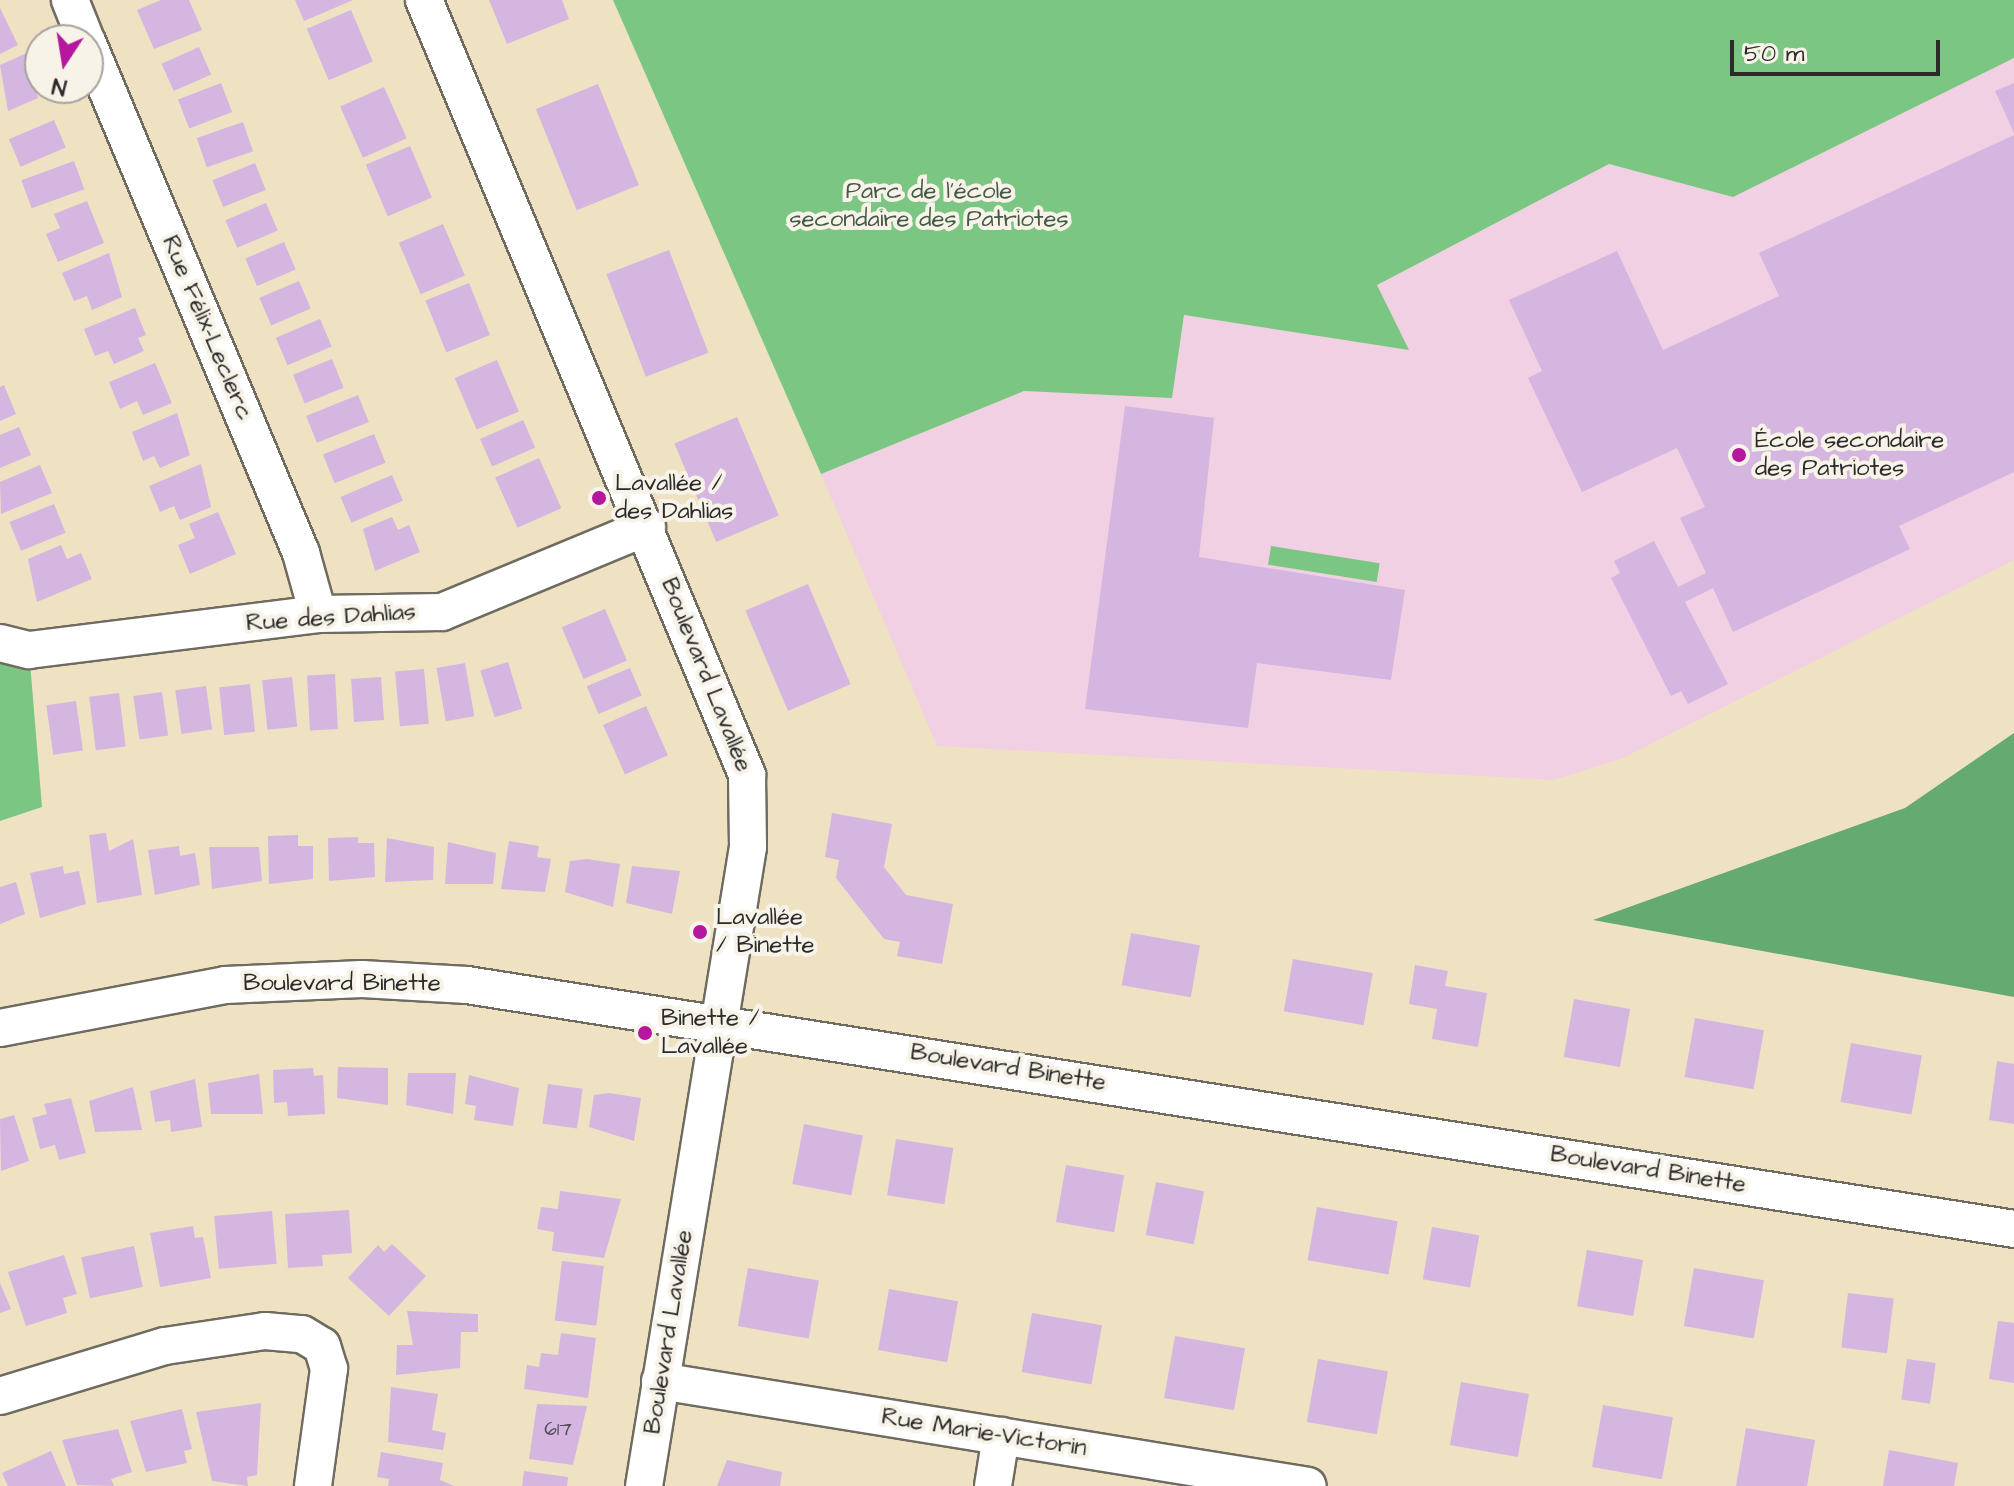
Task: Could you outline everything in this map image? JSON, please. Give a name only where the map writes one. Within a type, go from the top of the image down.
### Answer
[{"type":"street","name":"Rue Félix-Leclerc","points":[[70,0],[80,24]]},
{"type":"street","name":"Boulevard Lavallée","points":[[424,0],[647,527],[747,775],[748,847],[644,1486]]},
{"type":"street","name":"Rue Félix-Leclerc","points":[[104,83],[301,553],[318,614]]},
{"type":"street","name":"Rue des Dahlias","points":[[0,643],[29,650],[318,614],[442,612],[647,527]]},
{"type":"street","name":"Boulevard Binette","points":[[0,1009],[173,972],[348,959],[484,967],[720,1012],[2014,1229]]},
{"type":"street","name":"Boulevard Binette","points":[[0,1028],[193,989],[349,979],[467,985],[720,1012],[2014,1209]]},
{"type":"street","points":[[0,1396],[165,1346],[265,1331],[302,1334],[322,1346],[329,1369],[313,1486]]},
{"type":"street","name":"Rue Marie-Victorin","points":[[660,1381],[1308,1486]]},
{"type":"street","points":[[993,1486],[1001,1436]]},
{"type":"shaded area","points":[[2014,58],[2014,560],[1623,758],[1554,780],[937,746],[821,474],[1024,391],[1172,398],[1184,315],[1409,350],[1377,285],[1609,164],[1733,197]]},
{"type":"green space","name":"Parc de l'école secondaire des Patriotes","points":[[613,0],[2014,0],[2014,58],[1733,197],[1609,164],[1377,285],[1409,350],[1184,315],[1172,398],[1024,391],[821,474]]},
{"type":"green space","points":[[1271,546],[1380,563],[1377,582],[1268,565]]},
{"type":"green space","points":[[0,643],[29,650],[42,807],[0,821]]},
{"type":"green space","points":[[2014,733],[2014,997],[1593,920],[1905,808]]},
{"type":"building","points":[[161,0],[189,0],[202,30],[154,49],[137,10]]},
{"type":"building","points":[[295,0],[353,0],[304,21]]},
{"type":"building","points":[[489,0],[562,0],[569,19],[507,44]]},
{"type":"building","points":[[0,8],[18,45],[0,54]]},
{"type":"building","points":[[351,10],[373,62],[329,80],[307,29]]},
{"type":"building","points":[[199,47],[211,74],[174,91],[162,64]]},
{"type":"building","points":[[24,54],[24,104],[8,111],[0,65]]},
{"type":"building","points":[[221,83],[232,112],[189,128],[178,99]]},
{"type":"building","points":[[2014,83],[2014,133],[1995,91]]},
{"type":"building","points":[[598,84],[639,185],[577,210],[536,109]]},
{"type":"building","points":[[384,87],[407,138],[363,158],[340,107]]},
{"type":"building","points":[[54,120],[66,148],[21,167],[9,139]]},
{"type":"building","points":[[243,122],[253,151],[207,167],[197,138]]},
{"type":"building","points":[[2014,135],[2014,472],[1899,526],[1910,549],[1733,632],[1713,588],[1685,602],[1728,684],[1688,704],[1681,691],[1671,696],[1611,578],[1620,573],[1614,561],[1654,541],[1678,587],[1706,573],[1680,518],[1705,507],[1677,448],[1582,492],[1528,378],[1542,371],[1509,300],[1617,251],[1663,350],[1779,296],[1759,253]]},
{"type":"building","points":[[410,146],[432,198],[388,216],[366,165]]},
{"type":"building","points":[[74,161],[84,189],[32,208],[21,180]]},
{"type":"building","points":[[255,163],[266,190],[223,207],[212,180]]},
{"type":"building","points":[[87,201],[104,243],[58,262],[46,234],[60,228],[54,214]]},
{"type":"building","points":[[266,203],[278,231],[237,248],[225,220]]},
{"type":"building","points":[[443,224],[465,276],[421,294],[399,243]]},
{"type":"building","points":[[284,242],[296,270],[257,286],[245,258]]},
{"type":"building","points":[[669,250],[708,353],[646,377],[606,274]]},
{"type":"building","points":[[109,253],[122,297],[92,310],[87,296],[74,301],[62,273]]},
{"type":"building","points":[[299,281],[311,309],[271,325],[259,298]]},
{"type":"building","points":[[469,283],[490,335],[446,353],[425,301]]},
{"type":"building","points":[[135,308],[146,335],[138,338],[144,351],[114,364],[108,351],[95,356],[84,329]]},
{"type":"building","points":[[320,319],[332,347],[288,365],[276,338]]},
{"type":"building","points":[[332,359],[344,388],[305,403],[293,375]]},
{"type":"building","points":[[497,360],[519,412],[477,430],[455,378]]},
{"type":"building","points":[[155,363],[172,403],[143,415],[137,401],[120,409],[109,382]]},
{"type":"building","points":[[4,385],[16,414],[0,421],[0,387]]},
{"type":"building","points":[[358,395],[369,422],[317,443],[306,416]]},
{"type":"building","points":[[1125,406],[1214,418],[1199,557],[1405,590],[1391,680],[1257,663],[1248,728],[1085,709]]},
{"type":"building","points":[[177,413],[190,455],[160,468],[154,456],[143,461],[132,432]]},
{"type":"building","points":[[737,417],[779,515],[716,542],[674,444]]},
{"type":"building","points":[[523,420],[535,447],[492,467],[480,439]]},
{"type":"building","points":[[19,427],[31,455],[0,468],[0,435]]},
{"type":"building","points":[[374,434],[386,463],[335,483],[323,455]]},
{"type":"building","points":[[539,458],[561,508],[518,528],[495,478]]},
{"type":"building","points":[[201,464],[211,507],[180,520],[174,506],[160,512],[149,486]]},
{"type":"building","points":[[40,465],[52,493],[1,514],[0,482]]},
{"type":"building","points":[[392,475],[403,501],[351,523],[340,497]]},
{"type":"building","points":[[54,504],[66,533],[21,551],[9,522]]},
{"type":"building","points":[[218,512],[236,554],[190,574],[178,545],[195,538],[189,524]]},
{"type":"building","points":[[392,517],[398,530],[409,525],[420,552],[375,571],[363,529]]},
{"type":"building","points":[[61,545],[67,559],[81,553],[92,579],[37,602],[28,559]]},
{"type":"building","points":[[808,584],[851,684],[788,711],[745,611]]},
{"type":"building","points":[[605,609],[627,661],[584,679],[562,627]]},
{"type":"building","points":[[508,662],[522,709],[495,717],[480,670]]},
{"type":"building","points":[[465,663],[474,716],[446,721],[436,668]]},
{"type":"building","points":[[630,668],[642,696],[598,714],[587,686]]},
{"type":"building","points":[[424,669],[429,724],[400,726],[395,672]]},
{"type":"building","points":[[335,674],[338,729],[310,730],[307,675]]},
{"type":"building","points":[[292,677],[297,727],[267,730],[262,680]]},
{"type":"building","points":[[381,677],[384,720],[354,722],[351,679]]},
{"type":"building","points":[[250,684],[255,732],[224,735],[219,687]]},
{"type":"building","points":[[206,686],[212,730],[181,734],[175,690]]},
{"type":"building","points":[[162,692],[168,736],[139,740],[133,696]]},
{"type":"building","points":[[119,693],[126,747],[96,750],[89,697]]},
{"type":"building","points":[[76,701],[83,751],[53,755],[46,705]]},
{"type":"building","points":[[646,706],[668,755],[625,774],[603,725]]},
{"type":"building","points":[[832,813],[892,824],[884,867],[906,895],[953,904],[942,964],[897,956],[900,942],[884,939],[836,878],[839,860],[825,857]]},
{"type":"building","points":[[106,833],[109,851],[133,839],[142,895],[97,903],[89,835]]},
{"type":"building","points":[[298,835],[298,846],[313,846],[313,879],[269,884],[268,836]]},
{"type":"building","points":[[358,837],[358,843],[374,843],[375,877],[329,881],[328,838]]},
{"type":"building","points":[[387,838],[434,847],[433,880],[385,882]]},
{"type":"building","points":[[509,841],[539,846],[537,857],[551,859],[545,892],[501,889]]},
{"type":"building","points":[[448,842],[496,853],[493,884],[445,884]]},
{"type":"building","points":[[179,846],[180,856],[195,853],[200,885],[155,895],[148,850]]},
{"type":"building","points":[[209,847],[259,847],[262,881],[212,889]]},
{"type":"building","points":[[587,859],[620,864],[613,907],[565,892],[570,861]]},
{"type":"building","points":[[63,866],[64,874],[79,871],[86,904],[40,918],[30,873]]},
{"type":"building","points":[[632,866],[680,871],[672,914],[626,903]]},
{"type":"building","points":[[16,882],[25,914],[0,924],[0,887]]},
{"type":"building","points":[[1131,933],[1200,945],[1191,997],[1122,985]]},
{"type":"building","points":[[1293,959],[1373,973],[1364,1025],[1284,1011]]},
{"type":"building","points":[[1415,965],[1448,971],[1445,986],[1487,993],[1478,1047],[1432,1039],[1437,1009],[1409,1004]]},
{"type":"building","points":[[1574,999],[1630,1009],[1620,1067],[1564,1057]]},
{"type":"building","points":[[1695,1018],[1764,1030],[1754,1089],[1685,1077]]},
{"type":"building","points":[[1851,1043],[1922,1056],[1911,1115],[1841,1102]]},
{"type":"building","points":[[1997,1061],[2014,1064],[2014,1124],[1989,1120]]},
{"type":"building","points":[[338,1067],[388,1068],[388,1105],[337,1098]]},
{"type":"building","points":[[313,1068],[314,1076],[323,1075],[325,1114],[288,1116],[287,1102],[274,1103],[273,1070]]},
{"type":"building","points":[[408,1073],[456,1073],[453,1114],[406,1105]]},
{"type":"building","points":[[259,1074],[263,1114],[211,1114],[208,1083]]},
{"type":"building","points":[[469,1075],[519,1088],[513,1126],[474,1120],[476,1106],[465,1104]]},
{"type":"building","points":[[195,1079],[202,1127],[171,1132],[170,1120],[155,1122],[150,1091]]},
{"type":"building","points":[[548,1084],[583,1089],[577,1128],[542,1124]]},
{"type":"building","points":[[133,1087],[142,1130],[95,1132],[89,1101]]},
{"type":"building","points":[[609,1093],[641,1098],[634,1141],[589,1127],[594,1095]]},
{"type":"building","points":[[71,1098],[86,1153],[59,1160],[55,1145],[40,1149],[32,1118],[47,1114],[44,1104]]},
{"type":"building","points":[[14,1115],[29,1161],[1,1171],[0,1119]]},
{"type":"building","points":[[804,1124],[863,1135],[851,1195],[792,1184]]},
{"type":"building","points":[[896,1139],[953,1148],[944,1204],[887,1195]]},
{"type":"building","points":[[1066,1165],[1124,1175],[1114,1232],[1056,1222]]},
{"type":"building","points":[[1156,1182],[1204,1191],[1194,1244],[1146,1235]]},
{"type":"building","points":[[560,1191],[621,1199],[604,1258],[552,1251],[554,1232],[537,1229],[541,1207],[558,1209]]},
{"type":"building","points":[[1317,1207],[1398,1221],[1388,1274],[1308,1260]]},
{"type":"building","points":[[349,1210],[352,1253],[322,1255],[323,1266],[288,1268],[285,1214]]},
{"type":"building","points":[[272,1211],[277,1264],[219,1269],[214,1216]]},
{"type":"building","points":[[193,1226],[195,1238],[203,1237],[211,1278],[160,1287],[150,1233]]},
{"type":"building","points":[[1432,1227],[1479,1235],[1470,1288],[1423,1279]]},
{"type":"building","points":[[392,1244],[426,1276],[389,1316],[348,1278],[378,1245],[384,1252]]},
{"type":"building","points":[[134,1246],[143,1287],[90,1298],[81,1257]]},
{"type":"building","points":[[1587,1250],[1643,1260],[1633,1316],[1577,1306]]},
{"type":"building","points":[[64,1255],[77,1294],[63,1298],[67,1313],[26,1326],[8,1272]]},
{"type":"building","points":[[562,1261],[604,1266],[596,1326],[555,1321]]},
{"type":"building","points":[[748,1268],[819,1281],[809,1339],[738,1326]]},
{"type":"building","points":[[1694,1268],[1764,1280],[1754,1338],[1684,1326]]},
{"type":"building","points":[[0,1283],[11,1309],[0,1313]]},
{"type":"building","points":[[889,1289],[958,1301],[947,1362],[878,1350]]},
{"type":"building","points":[[1848,1293],[1894,1299],[1887,1353],[1841,1348]]},
{"type":"building","points":[[407,1311],[478,1314],[478,1332],[461,1332],[460,1368],[396,1375],[397,1345],[413,1345]]},
{"type":"building","points":[[1032,1313],[1102,1325],[1092,1384],[1022,1372]]},
{"type":"building","points":[[1998,1321],[2014,1323],[2014,1383],[1989,1379]]},
{"type":"building","points":[[561,1333],[596,1338],[588,1398],[524,1389],[527,1365],[539,1367],[541,1353],[558,1355]]},
{"type":"building","points":[[1175,1336],[1245,1348],[1234,1410],[1164,1398]]},
{"type":"building","points":[[1318,1359],[1388,1371],[1377,1434],[1307,1422]]},
{"type":"building","points":[[1907,1359],[1936,1363],[1930,1404],[1901,1400]]},
{"type":"building","points":[[1461,1382],[1529,1394],[1518,1457],[1450,1445]]},
{"type":"building","points":[[391,1387],[438,1394],[432,1430],[446,1433],[443,1450],[388,1442]]},
{"type":"building","points":[[261,1403],[257,1475],[247,1477],[248,1486],[212,1481],[196,1412]]},
{"type":"building","points":[[537,1404],[587,1406],[573,1465],[529,1459]]},
{"type":"building","points":[[1603,1405],[1673,1417],[1662,1479],[1592,1467]]},
{"type":"building","points":[[182,1409],[192,1449],[184,1451],[187,1463],[146,1472],[130,1421]]},
{"type":"building","points":[[1746,1428],[1815,1440],[1807,1486],[1736,1486]]},
{"type":"building","points":[[118,1429],[132,1472],[111,1479],[114,1486],[77,1485],[62,1440]]},
{"type":"building","points":[[1889,1450],[1958,1463],[1954,1486],[1883,1486]]},
{"type":"building","points":[[51,1451],[66,1486],[8,1486],[2,1473]]},
{"type":"building","points":[[381,1452],[443,1463],[440,1480],[454,1486],[388,1486],[389,1479],[377,1477]]},
{"type":"building","points":[[727,1460],[782,1472],[780,1486],[717,1486]]},
{"type":"building","points":[[524,1471],[568,1477],[567,1486],[522,1486]]},
{"type":"place","name":"École secondaire des Patriotes","points":[[1739,455]]},
{"type":"place","name":"Lavallée / des Dahlias","points":[[599,498]]},
{"type":"place","name":"Lavallée / Binette","points":[[700,932]]},
{"type":"place","name":"Binette / Lavallée","points":[[645,1033]]}]
